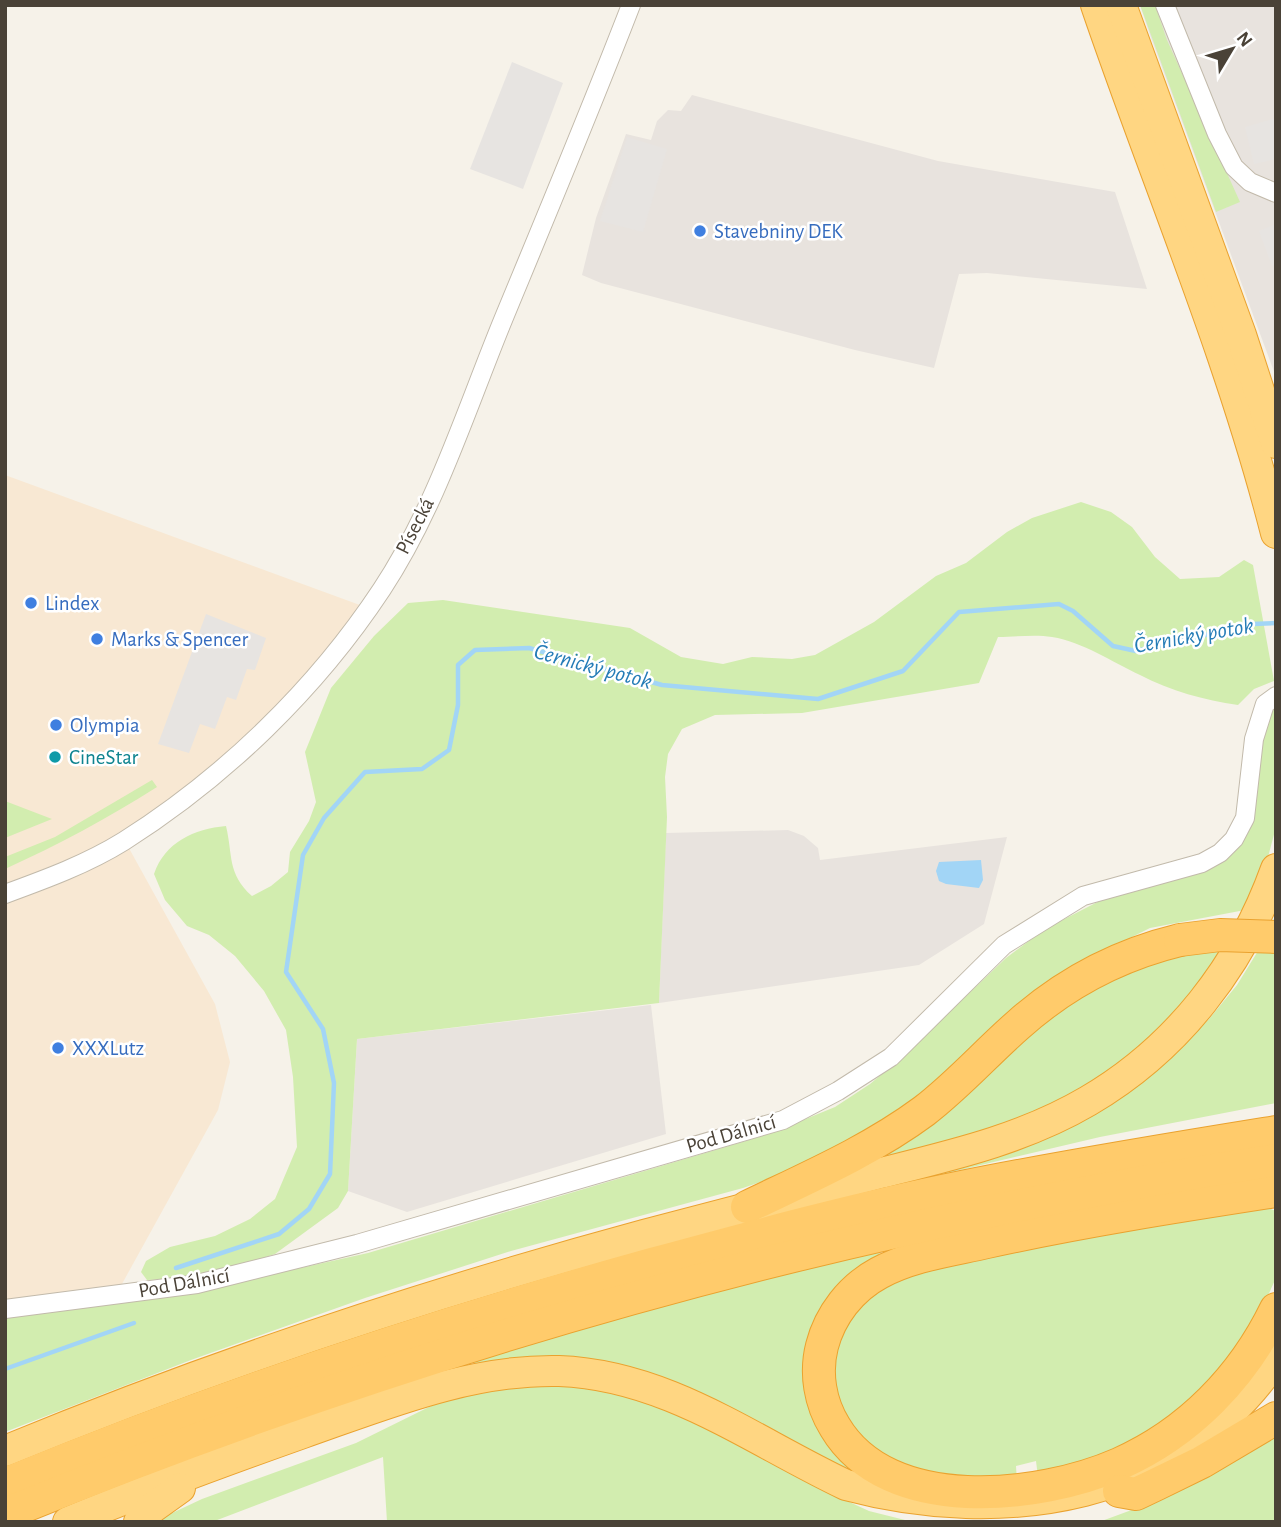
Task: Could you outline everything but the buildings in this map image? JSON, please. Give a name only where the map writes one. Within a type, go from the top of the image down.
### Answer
[{"type":"highway","points":[[1096,5],[1218,342],[1276,533]]},
{"type":"highway","points":[[1121,5],[1241,335],[1276,443]]},
{"type":"highway","points":[[5,1451],[283,1346],[389,1311],[548,1262],[946,1157],[1002,1140],[1060,1116],[1112,1086],[1136,1068],[1172,1036],[1216,986],[1258,915],[1276,869]]},
{"type":"highway","points":[[747,1208],[898,1129],[947,1092],[1015,1027],[1072,983],[1132,953],[1180,940],[1220,935],[1276,937]]},
{"type":"highway","points":[[5,1484],[226,1398],[530,1298],[750,1238],[961,1187],[1273,1146]]},
{"type":"highway","points":[[5,1514],[112,1470],[250,1419],[359,1381],[539,1325],[754,1266],[960,1216],[1121,1185],[1273,1146]]},
{"type":"highway","points":[[1270,1192],[1019,1236],[925,1256],[890,1268],[857,1288],[834,1317],[820,1353],[821,1393],[830,1420],[851,1449],[871,1465],[905,1480],[971,1492],[1050,1486],[1122,1463],[1146,1451],[1191,1420],[1241,1368],[1276,1308]]},
{"type":"highway","points":[[68,1522],[372,1408],[464,1381],[514,1373],[562,1371],[632,1381],[681,1399],[846,1485],[882,1499],[919,1509],[971,1516],[1023,1515],[1072,1506],[1119,1492],[1161,1471],[1211,1434],[1244,1401],[1276,1358]]},
{"type":"highway","points":[[1119,1492],[1136,1494],[1202,1462],[1276,1418]]},
{"type":"highway","points":[[139,1522],[166,1497],[215,1465]]},
{"type":"street","name":"Písecká","points":[[5,894],[55,876],[124,841],[179,802],[231,760],[266,729],[332,658],[383,588],[423,514],[631,5]]},
{"type":"street","points":[[1165,5],[1217,134],[1234,167],[1250,183],[1276,193]]},
{"type":"street","name":"Pod Dálnicí","points":[[5,1309],[197,1284],[357,1244],[783,1120],[838,1091],[891,1056],[1004,945],[1083,896],[1202,863],[1220,853],[1234,839],[1245,818],[1254,739],[1265,704],[1276,696]]},
{"type":"shaded area","points":[[1140,5],[1276,5],[1276,377],[1149,32]]},
{"type":"shaded area","points":[[512,62],[563,83],[523,189],[470,169]]},
{"type":"shaded area","points":[[692,95],[938,161],[1115,192],[1147,289],[987,273],[959,274],[934,368],[601,283],[582,275],[596,218],[626,134],[651,140],[657,121],[668,110],[681,111]]},
{"type":"shaded area","points":[[1276,118],[1276,159],[1254,164],[1245,127]]},
{"type":"shaded area","points":[[627,137],[667,149],[643,232],[600,221]]},
{"type":"shaded area","points":[[1276,224],[1276,265],[1272,266],[1259,231]]},
{"type":"shaded area","points":[[5,475],[368,608],[266,729],[125,841],[215,1004],[230,1062],[218,1110],[112,1302],[5,1318]]},
{"type":"shaded area","points":[[206,614],[266,638],[255,670],[247,669],[236,700],[227,697],[215,729],[200,724],[189,753],[158,744]]},
{"type":"shaded area","points":[[788,830],[804,836],[818,848],[820,860],[1007,837],[984,924],[919,965],[659,1003],[666,833]]},
{"type":"shaded area","points":[[651,1005],[666,1134],[407,1212],[348,1191],[357,1039]]},
{"type":"green space","points":[[1140,5],[1155,5],[1167,40],[1240,202],[1216,212]]},
{"type":"green space","points":[[1081,502],[1111,512],[1132,527],[1155,557],[1180,579],[1219,577],[1244,560],[1253,565],[1274,681],[1254,689],[1238,705],[1200,698],[1164,686],[1064,640],[1039,636],[998,637],[979,683],[802,713],[715,715],[682,729],[668,754],[665,777],[667,817],[659,1003],[357,1039],[348,1191],[338,1208],[275,1254],[203,1278],[147,1280],[141,1272],[146,1261],[170,1247],[215,1236],[250,1219],[275,1199],[297,1147],[293,1077],[286,1030],[264,991],[235,956],[209,935],[187,926],[165,900],[154,874],[165,853],[182,839],[203,830],[226,826],[232,864],[238,880],[252,896],[271,886],[288,872],[290,852],[309,821],[316,802],[305,752],[331,688],[374,636],[408,603],[443,600],[630,628],[681,657],[723,664],[752,657],[792,659],[815,655],[874,622],[936,576],[966,563],[1007,532],[1032,518]]},
{"type":"green space","points":[[1276,706],[1276,827],[1268,857],[1245,910],[1150,928],[1068,969],[1001,1023],[894,1118],[801,1168],[743,1188],[511,1251],[365,1298],[191,1360],[5,1432],[5,1318],[183,1294],[368,1253],[769,1134],[835,1107],[870,1084],[901,1058],[1006,958],[1045,929],[1117,892],[1206,868],[1228,858],[1241,843],[1267,715]]},
{"type":"green space","points":[[152,780],[157,787],[139,798],[63,841],[5,869],[5,857],[55,837]]},
{"type":"green space","points":[[5,801],[52,819],[5,838]]},
{"type":"green space","points":[[1276,915],[1276,1103],[1100,1137],[871,1191],[871,1186],[1122,1096],[1165,1062],[1209,1019],[1237,985]]},
{"type":"green space","points":[[1228,948],[1174,1019],[1103,1077],[1016,1124],[868,1165],[1031,1025],[1140,960]]},
{"type":"green space","points":[[1268,1208],[1276,1211],[1276,1278],[1259,1315],[1216,1380],[1133,1445],[1038,1477],[1036,1461],[1016,1466],[1017,1482],[961,1479],[919,1471],[897,1463],[865,1441],[852,1427],[843,1411],[834,1374],[835,1356],[847,1320],[858,1305],[872,1293],[896,1279],[922,1267],[1234,1209]]},
{"type":"green space","points":[[878,1248],[882,1262],[809,1368],[884,1488],[706,1398],[476,1367],[473,1358]]},
{"type":"green space","points":[[521,1384],[600,1386],[683,1412],[806,1482],[869,1511],[913,1522],[387,1522],[383,1457],[212,1522],[153,1522],[202,1499],[356,1443],[431,1406],[467,1394]]},
{"type":"green space","points":[[1276,1432],[1276,1522],[1099,1522],[1137,1508]]},
{"type":"water","points":[[981,860],[983,880],[979,888],[939,881],[936,871],[939,862]]},
{"type":"waterway","name":"Černický potok","points":[[176,1268],[279,1234],[309,1209],[330,1174],[334,1083],[323,1029],[286,972],[303,855],[324,818],[365,772],[422,769],[449,750],[458,705],[458,665],[475,650],[529,648],[662,685],[818,699],[903,671],[959,612],[1059,604],[1073,611],[1113,646],[1136,651],[1253,624],[1276,623]]},
{"type":"waterway","name":"Černický potok","points":[[5,1369],[134,1323]]},
{"type":"place","name":"Stavebniny DEK","points":[[700,231]]},
{"type":"place","name":"Lindex","points":[[31,603]]},
{"type":"place","name":"Marks & Spencer","points":[[97,639]]},
{"type":"place","name":"Olympia","points":[[56,725]]},
{"type":"place","name":"CineStar","points":[[55,757]]},
{"type":"place","name":"XXXLutz","points":[[58,1048]]}]
